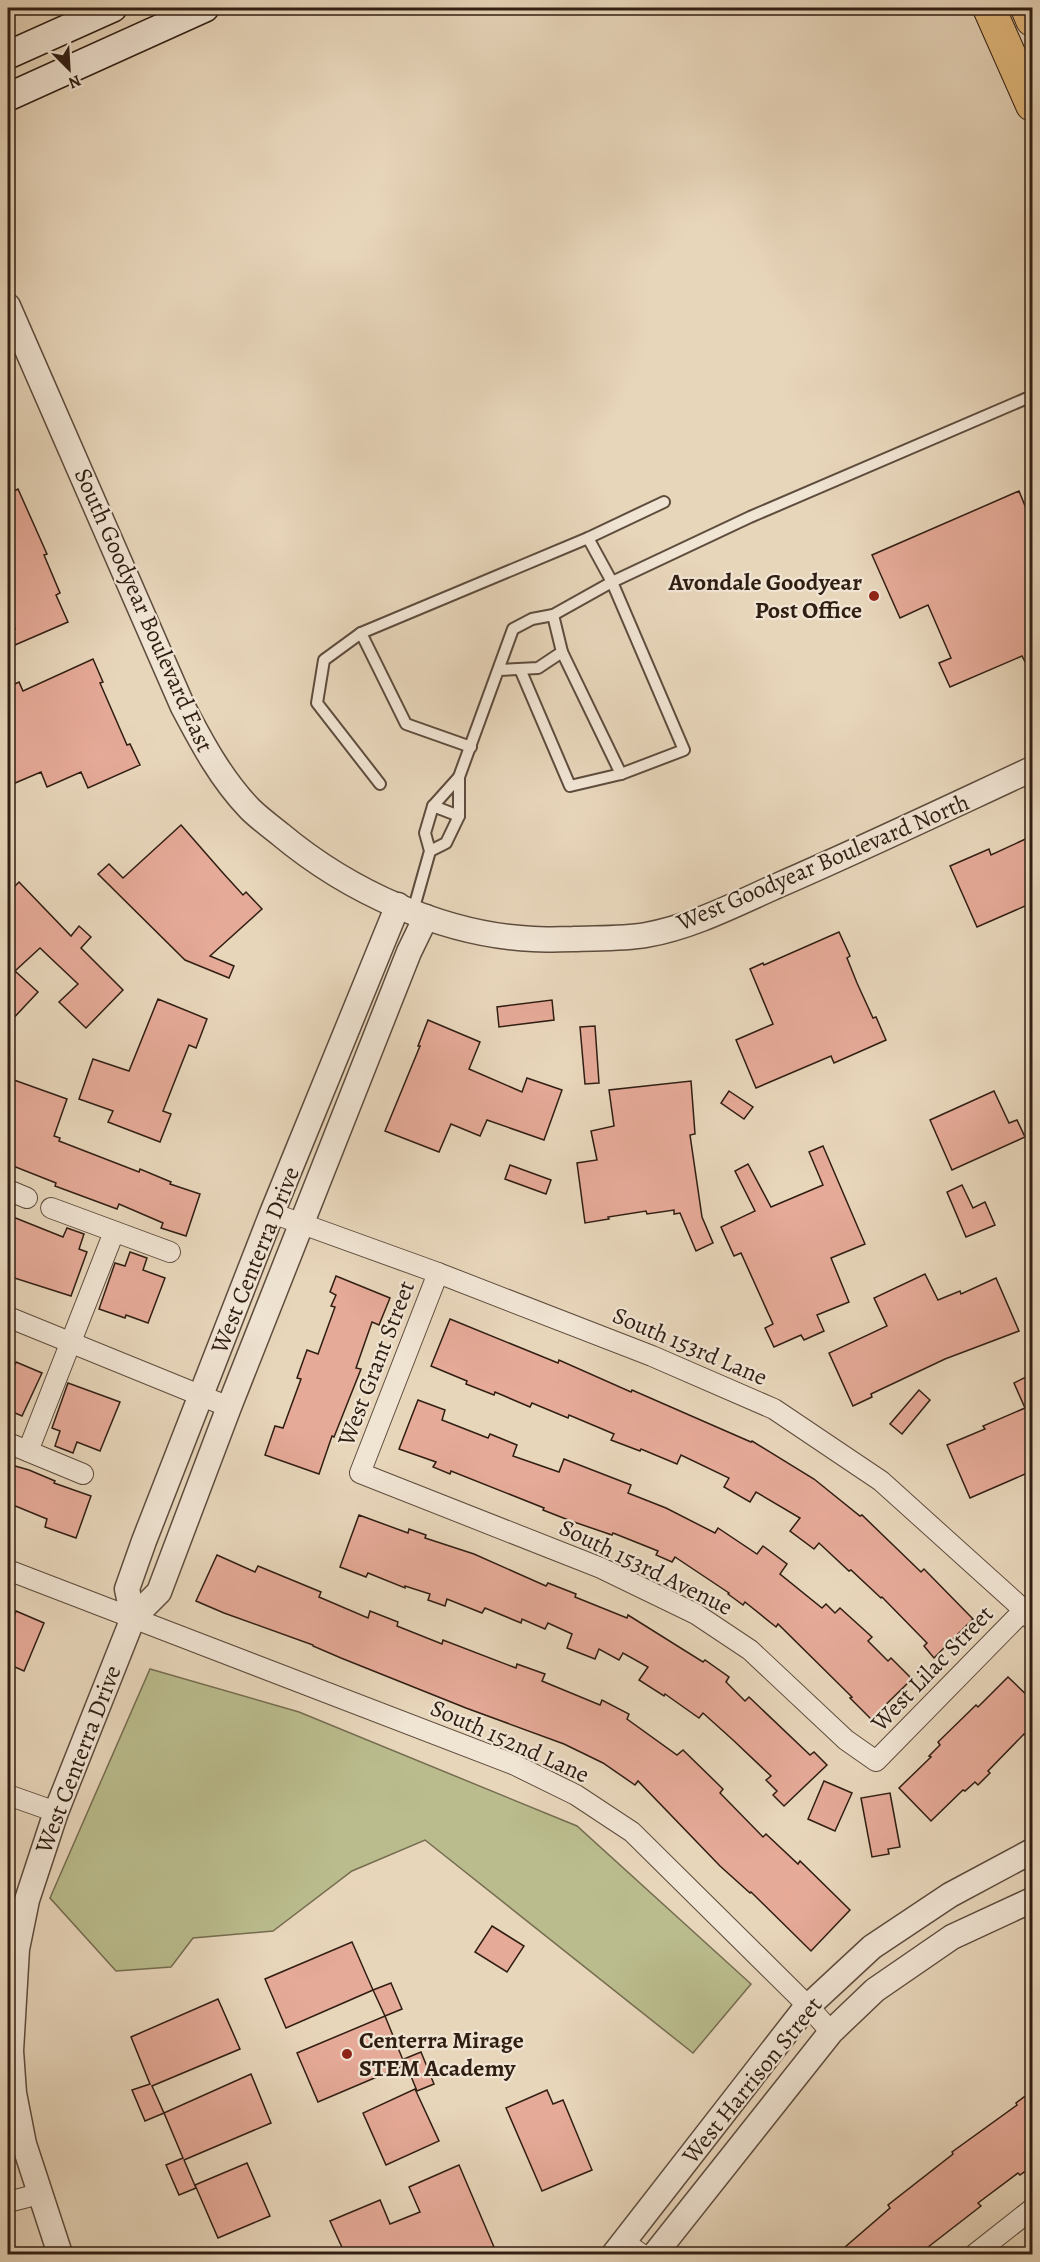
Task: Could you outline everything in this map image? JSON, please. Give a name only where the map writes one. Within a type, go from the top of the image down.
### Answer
[{"type":"main road","points":[[8,55],[112,8]]},
{"type":"main road","points":[[8,97],[205,8]]},
{"type":"main road","points":[[989,8],[1032,105]]},
{"type":"main road","points":[[1027,8],[1032,20]]},
{"type":"street","name":"South Goodyear Boulevard East","points":[[8,306],[183,707],[215,764],[251,810],[309,858],[339,878],[412,911]]},
{"type":"street","name":"West Goodyear Boulevard North","points":[[412,911],[496,935],[533,939],[606,939],[647,935],[692,922],[740,903],[1032,769]]},
{"type":"street","name":"West Centerra Drive","points":[[133,1617],[127,1589],[272,1213],[412,911]]},
{"type":"street","name":"West Centerra Drive","points":[[60,2254],[24,2144],[14,2093],[10,1995],[27,1900],[56,1812],[133,1617],[159,1592],[300,1224],[409,952],[412,911]]},
{"type":"street","points":[[8,1191],[27,1198]]},
{"type":"street","points":[[51,1208],[170,1252]]},
{"type":"street","name":"South 153rd Lane","points":[[272,1213],[438,1273],[652,1356],[774,1409],[881,1481],[1028,1615]]},
{"type":"street","points":[[28,1451],[114,1232]]},
{"type":"street","name":"West Grant Street","points":[[360,1473],[438,1273]]},
{"type":"street","points":[[8,1317],[229,1407]]},
{"type":"street","points":[[8,1443],[83,1474]]},
{"type":"street","name":"South 153rd Avenue","points":[[360,1473],[601,1568],[696,1614],[750,1650],[846,1740],[876,1761]]},
{"type":"street","points":[[8,1570],[133,1617]]},
{"type":"street","name":"West Lilac Street","points":[[876,1761],[1028,1615]]},
{"type":"street","name":"South 152nd Lane","points":[[133,1617],[515,1766],[576,1795],[632,1832],[808,2006],[831,2032]]},
{"type":"street","points":[[8,1795],[56,1812]]},
{"type":"street","name":"West Harrison Street","points":[[626,2250],[727,2107],[808,2006],[872,1947],[950,1895],[1032,1851]]},
{"type":"street","name":"West Harrison Street","points":[[655,2254],[831,2032],[874,1990],[952,1937],[1032,1900]]},
{"type":"street","points":[[8,2202],[39,2194]]},
{"type":"street","points":[[975,2254],[1032,2209]]},
{"type":"lane","points":[[412,911],[430,851],[424,833],[433,806],[459,777],[513,629],[532,619],[553,615],[612,582],[750,517],[1032,396]]},
{"type":"lane","points":[[380,784],[317,703],[324,660],[361,633],[588,538],[664,502]]},
{"type":"lane","points":[[520,669],[570,786],[621,774],[684,750],[612,582],[588,538]]},
{"type":"lane","points":[[553,615],[562,652],[621,774]]},
{"type":"lane","points":[[361,633],[405,724],[471,747]]},
{"type":"lane","points":[[499,670],[538,668],[562,652]]},
{"type":"lane","points":[[430,851],[446,843],[459,816],[459,777]]},
{"type":"lane","points":[[433,806],[459,816]]},
{"type":"green space","points":[[150,1669],[299,1712],[577,1826],[751,1984],[693,2053],[425,1840],[352,1871],[273,1931],[193,1938],[171,1967],[116,1971],[50,1898]]},
{"type":"building","points":[[18,489],[47,554],[44,555],[60,593],[56,595],[68,622],[15,645],[9,632],[15,629],[8,612],[8,494]]},
{"type":"building","points":[[1019,491],[1032,523],[1032,675],[1022,656],[950,687],[939,663],[951,658],[928,605],[900,618],[872,555]]},
{"type":"building","points":[[93,659],[103,682],[100,683],[127,745],[130,744],[140,765],[88,788],[81,772],[47,787],[41,772],[8,786],[8,687],[19,682],[23,691]]},
{"type":"building","points":[[181,825],[243,895],[246,892],[262,909],[210,956],[234,966],[229,978],[185,960],[98,874],[109,864],[123,878]]},
{"type":"building","points":[[1032,836],[1032,903],[977,927],[950,866],[989,849],[991,855]]},
{"type":"building","points":[[19,882],[71,936],[79,926],[91,937],[81,948],[123,990],[86,1028],[59,1002],[78,984],[40,948],[15,971],[38,992],[8,1024],[8,893]]},
{"type":"building","points":[[839,932],[850,956],[847,958],[857,983],[886,1040],[834,1063],[831,1056],[756,1088],[736,1040],[773,1024],[750,969]]},
{"type":"building","points":[[158,999],[207,1019],[196,1048],[189,1045],[163,1111],[171,1114],[160,1142],[108,1122],[113,1111],[79,1099],[93,1059],[129,1071]]},
{"type":"building","points":[[552,1000],[554,1020],[499,1027],[497,1007]]},
{"type":"building","points":[[428,1020],[480,1042],[469,1069],[522,1092],[527,1078],[562,1090],[544,1140],[487,1120],[480,1136],[451,1124],[439,1152],[385,1131],[420,1046],[418,1046]]},
{"type":"building","points":[[595,1026],[599,1083],[585,1084],[580,1027]]},
{"type":"building","points":[[14,1080],[67,1099],[54,1136],[60,1138],[59,1141],[139,1172],[140,1169],[171,1182],[170,1184],[200,1194],[186,1236],[161,1228],[163,1223],[119,1204],[117,1209],[55,1186],[56,1183],[8,1164],[8,1096]]},
{"type":"building","points":[[691,1081],[695,1134],[690,1135],[702,1217],[713,1243],[696,1251],[680,1213],[674,1214],[674,1210],[647,1214],[646,1211],[585,1223],[577,1163],[597,1160],[591,1131],[614,1126],[609,1090]]},
{"type":"building","points":[[729,1091],[753,1107],[744,1119],[721,1103]]},
{"type":"building","points":[[994,1091],[1009,1123],[1017,1120],[1025,1137],[952,1170],[930,1120]]},
{"type":"building","points":[[823,1146],[865,1244],[831,1258],[849,1302],[817,1315],[824,1331],[804,1340],[801,1335],[774,1347],[765,1328],[773,1324],[741,1253],[734,1256],[721,1227],[755,1211],[735,1171],[748,1164],[771,1207],[823,1185],[809,1152]]},
{"type":"building","points":[[510,1165],[551,1180],[546,1194],[505,1179]]},
{"type":"building","points":[[962,1185],[973,1208],[985,1202],[995,1225],[966,1237],[947,1192]]},
{"type":"building","points":[[8,1215],[63,1237],[67,1228],[84,1234],[79,1249],[87,1252],[71,1296],[8,1276]]},
{"type":"building","points":[[130,1252],[147,1258],[143,1270],[165,1278],[148,1323],[99,1309],[115,1263],[125,1266]]},
{"type":"building","points":[[925,1274],[938,1300],[960,1291],[961,1294],[996,1278],[1019,1331],[945,1359],[871,1394],[872,1397],[853,1406],[829,1353],[887,1326],[874,1298]]},
{"type":"building","points":[[336,1276],[390,1298],[379,1325],[372,1322],[356,1368],[361,1369],[334,1437],[332,1436],[319,1474],[265,1455],[275,1426],[283,1428],[301,1379],[297,1378],[307,1350],[318,1354],[335,1307],[331,1306],[336,1295],[330,1292]]},
{"type":"building","points":[[450,1319],[558,1363],[559,1360],[752,1441],[814,1479],[860,1516],[862,1515],[921,1572],[924,1569],[973,1619],[934,1658],[924,1646],[927,1643],[882,1597],[819,1543],[814,1549],[790,1531],[800,1518],[756,1492],[750,1502],[724,1487],[729,1478],[681,1455],[677,1464],[641,1449],[640,1451],[611,1440],[614,1434],[569,1415],[568,1418],[532,1403],[530,1407],[495,1392],[494,1395],[431,1366]]},
{"type":"building","points":[[16,1362],[42,1373],[22,1416],[8,1410],[8,1381]]},
{"type":"building","points":[[1032,1374],[1032,1471],[970,1498],[947,1445],[985,1429],[983,1426],[1025,1408],[1014,1383]]},
{"type":"building","points":[[68,1383],[120,1402],[100,1451],[77,1442],[73,1453],[55,1446],[60,1431],[52,1428]]},
{"type":"building","points":[[919,1390],[930,1400],[902,1434],[890,1424]]},
{"type":"building","points":[[418,1400],[445,1410],[442,1420],[488,1438],[490,1434],[517,1445],[513,1456],[559,1472],[564,1459],[631,1485],[628,1493],[666,1508],[715,1533],[718,1528],[757,1554],[763,1546],[787,1564],[780,1574],[822,1608],[826,1604],[835,1613],[840,1608],[872,1637],[868,1641],[888,1661],[891,1658],[912,1679],[871,1719],[850,1698],[852,1697],[778,1624],[776,1627],[745,1602],[743,1605],[675,1557],[672,1562],[656,1555],[658,1551],[613,1533],[612,1535],[571,1521],[451,1471],[450,1474],[433,1467],[436,1462],[399,1449]]},
{"type":"building","points":[[8,1464],[29,1470],[55,1481],[54,1483],[91,1496],[76,1538],[45,1527],[47,1519],[8,1503]]},
{"type":"building","points":[[359,1515],[408,1533],[409,1529],[426,1535],[425,1538],[474,1554],[546,1586],[548,1583],[576,1594],[575,1597],[627,1618],[628,1615],[703,1662],[705,1660],[729,1677],[726,1682],[745,1701],[749,1697],[810,1755],[814,1752],[827,1765],[784,1806],[773,1795],[777,1791],[766,1780],[771,1776],[703,1713],[699,1718],[665,1694],[664,1696],[639,1680],[648,1667],[623,1653],[619,1660],[599,1649],[595,1659],[567,1648],[572,1634],[548,1623],[545,1629],[522,1619],[521,1623],[485,1608],[482,1613],[447,1599],[445,1606],[428,1600],[430,1594],[405,1586],[405,1588],[368,1573],[366,1577],[340,1567]]},
{"type":"building","points":[[217,1555],[255,1572],[258,1566],[321,1592],[319,1597],[368,1618],[370,1611],[398,1622],[397,1626],[442,1644],[443,1640],[516,1668],[517,1664],[545,1674],[542,1681],[600,1705],[602,1700],[629,1714],[627,1719],[677,1755],[683,1750],[723,1789],[720,1793],[763,1837],[766,1834],[798,1864],[800,1861],[850,1910],[811,1951],[751,1892],[720,1866],[638,1781],[635,1785],[603,1763],[564,1744],[466,1708],[313,1645],[196,1601]]},
{"type":"building","points":[[16,1611],[44,1623],[24,1671],[8,1664],[8,1631]]},
{"type":"building","points":[[1008,1677],[1032,1700],[1032,1741],[1024,1734],[988,1771],[990,1773],[978,1785],[975,1782],[965,1791],[963,1790],[931,1821],[899,1788],[931,1757],[929,1756],[940,1745],[938,1742]]},
{"type":"building","points":[[824,1781],[852,1793],[835,1831],[808,1819]]},
{"type":"building","points":[[890,1793],[900,1847],[888,1849],[889,1854],[872,1857],[861,1798]]},
{"type":"building","points":[[492,1926],[524,1946],[507,1972],[475,1952]]},
{"type":"building","points":[[352,1942],[373,1990],[286,2028],[265,1979]]},
{"type":"building","points":[[391,1983],[402,2009],[385,2016],[373,1990]]},
{"type":"building","points":[[218,1999],[240,2049],[152,2086],[164,2113],[145,2121],[132,2090],[150,2084],[131,2037]]},
{"type":"building","points":[[385,2016],[405,2065],[318,2102],[297,2053]]},
{"type":"building","points":[[421,2052],[434,2084],[417,2091],[404,2059]]},
{"type":"building","points":[[251,2074],[271,2123],[184,2160],[196,2188],[179,2195],[166,2165],[183,2158],[164,2113]]},
{"type":"building","points":[[415,2089],[439,2141],[386,2165],[363,2113]]},
{"type":"building","points":[[547,2090],[553,2104],[563,2100],[592,2170],[542,2191],[506,2108]]},
{"type":"building","points":[[1032,2091],[1032,2166],[1020,2175],[1018,2173],[978,2203],[981,2206],[919,2254],[837,2254],[890,2208],[888,2205],[953,2154],[952,2152],[1017,2105],[1016,2103]]},
{"type":"building","points":[[247,2163],[270,2216],[218,2238],[195,2185]]},
{"type":"building","points":[[459,2165],[494,2247],[476,2254],[345,2254],[330,2221],[380,2200],[390,2224],[420,2212],[409,2187]]},
{"type":"place","name":"Avondale Goodyear Post Office","points":[[874,596]]},
{"type":"place","name":"Centerra Mirage STEM Academy","points":[[347,2054]]}]
